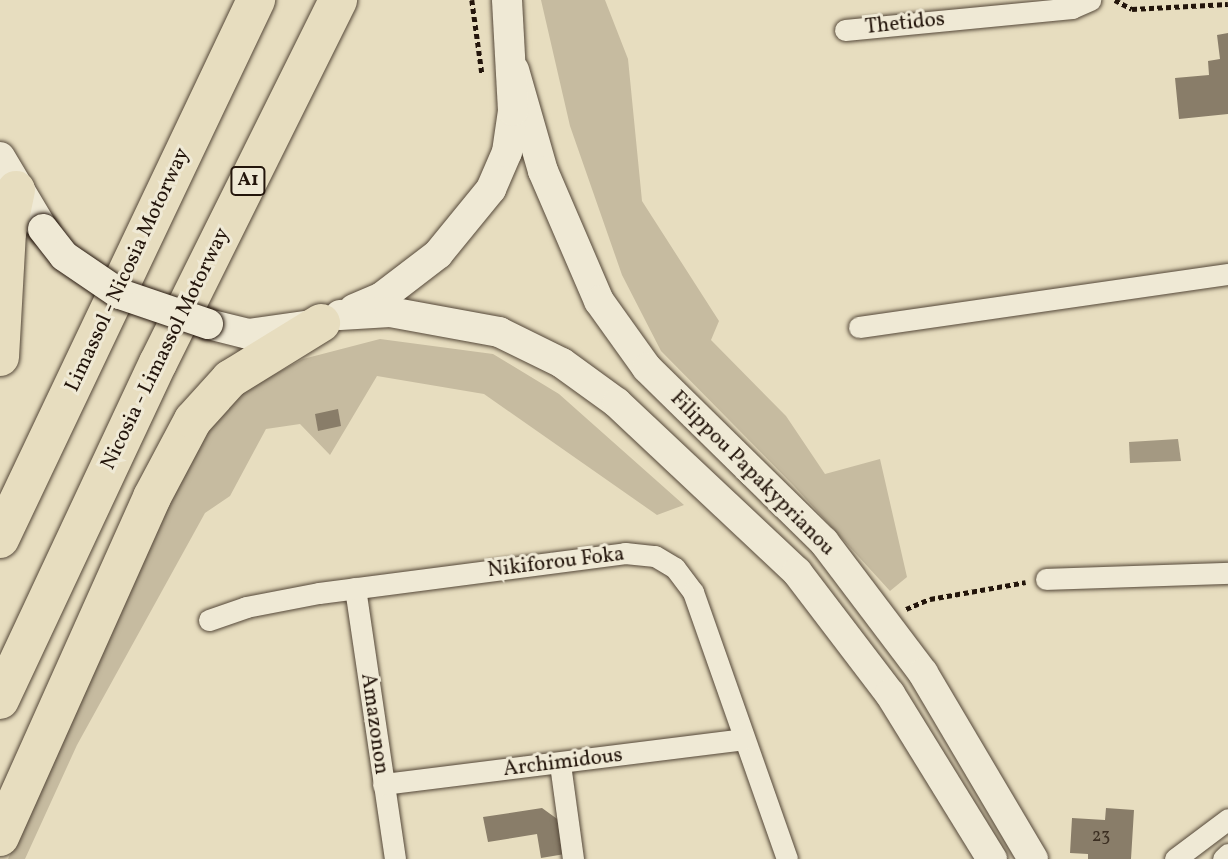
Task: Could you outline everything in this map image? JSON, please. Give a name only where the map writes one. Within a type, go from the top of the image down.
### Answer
[{"type":"highway","name":"Limassol - Nicosia Motorway","points":[[0,539],[256,0]]},
{"type":"highway","name":"Nicosia - Limassol Motorway","points":[[0,700],[158,363],[338,0]]},
{"type":"highway","points":[[0,357],[8,233],[8,173]]},
{"type":"highway","points":[[0,837],[152,497],[193,420],[230,379],[330,319]]},
{"type":"main road","points":[[8,173],[43,229],[64,256],[120,294],[208,324],[248,334],[330,319],[382,297],[438,254],[467,223],[491,189],[507,152],[514,70],[508,0]]},
{"type":"main road","name":"Filippou Papakyprianou","points":[[514,70],[543,170],[599,301],[647,368],[824,542],[923,673],[1032,858]]},
{"type":"main road","name":"Filippou Papakyprianou","points":[[330,319],[390,312],[487,328],[526,342],[617,403],[797,572],[890,694],[992,859]]},
{"type":"street","name":"Thetidos","points":[[845,30],[1072,8],[1090,0]]},
{"type":"street","points":[[859,327],[1228,274]]},
{"type":"street","name":"Nikiforou Foka","points":[[209,620],[279,599],[355,588],[625,553],[655,556],[675,568],[693,592],[787,859]]},
{"type":"street","points":[[1046,579],[1228,573]]},
{"type":"street","name":"Amazonon","points":[[355,588],[395,859]]},
{"type":"street","name":"Archimidous","points":[[383,784],[744,739]]},
{"type":"street","points":[[560,764],[573,859]]},
{"type":"street","points":[[1175,859],[1228,820]]},
{"type":"street","points":[[1223,859],[1228,854]]},
{"type":"path","points":[[472,0],[482,73]]},
{"type":"path","points":[[1115,0],[1132,9],[1228,4]]},
{"type":"path","points":[[883,620],[930,598],[1046,579]]},
{"type":"shaded area","points":[[541,0],[605,0],[628,59],[642,201],[719,321],[711,340],[786,416],[825,474],[880,459],[907,577],[890,591],[794,486],[661,351],[622,275],[570,126]]},
{"type":"shaded area","points":[[380,339],[493,354],[559,394],[684,505],[657,515],[484,394],[377,376],[330,455],[300,424],[266,429],[230,496],[205,513],[77,745],[25,859],[8,859],[170,483],[230,398],[303,359]]},
{"type":"shaded area","points":[[1178,439],[1181,461],[1130,463],[1129,442]]},
{"type":"building","points":[[1228,33],[1228,114],[1179,119],[1175,78],[1209,75],[1208,61],[1220,59],[1217,35]]},
{"type":"building","points":[[338,409],[341,426],[318,431],[315,414]]},
{"type":"building","points":[[542,808],[560,821],[565,854],[541,858],[537,834],[488,842],[483,817]]},
{"type":"building","points":[[1106,808],[1134,810],[1131,859],[1088,859],[1088,854],[1070,853],[1072,818],[1105,820]]}]
